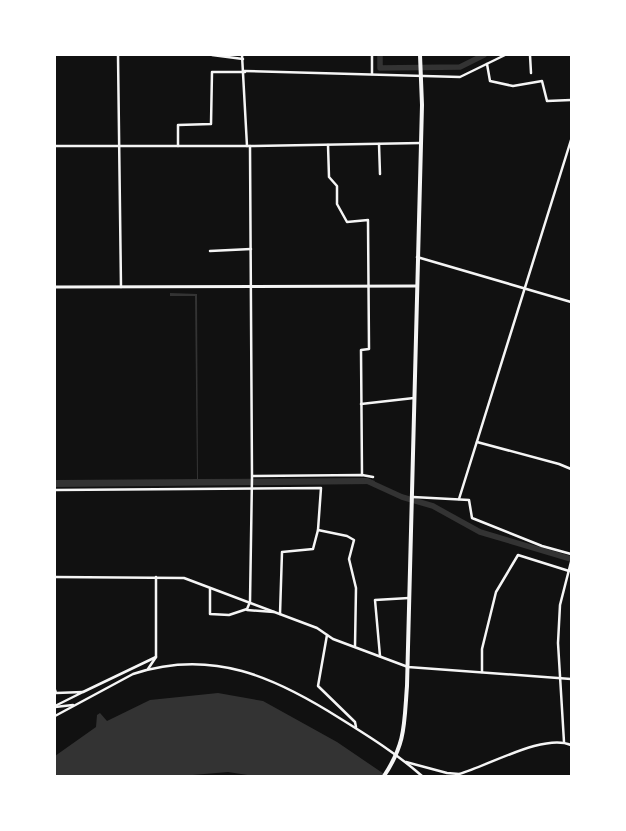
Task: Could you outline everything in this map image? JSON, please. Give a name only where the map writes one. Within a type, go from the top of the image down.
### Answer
[{"type":"main road","points":[[384,776],[397,756],[405,719],[408,667],[421,143],[420,57]]},
{"type":"street","points":[[118,55],[121,287]]},
{"type":"street","points":[[212,55],[242,58],[244,72],[251,249],[252,476],[250,602],[246,609]]},
{"type":"street","points":[[372,55],[372,74]]},
{"type":"street","points":[[178,146],[178,125],[212,124],[212,72],[460,77],[505,55]]},
{"type":"street","points":[[530,55],[531,73]]},
{"type":"street","points":[[488,64],[490,81],[513,86],[542,81],[547,101],[571,100]]},
{"type":"street","points":[[459,499],[571,140]]},
{"type":"street","points":[[55,146],[248,146],[421,143]]},
{"type":"street","points":[[379,144],[380,174]]},
{"type":"street","points":[[328,145],[329,177],[337,186],[337,204],[340,210],[347,222],[368,220],[369,349],[361,350],[362,475]]},
{"type":"street","points":[[210,251],[251,249]]},
{"type":"street","points":[[417,257],[571,302]]},
{"type":"street","points":[[55,287],[417,286]]},
{"type":"street","points":[[361,404],[415,398]]},
{"type":"street","points":[[477,442],[559,464],[571,470]]},
{"type":"street","points":[[252,476],[362,475],[373,477]]},
{"type":"street","points":[[55,490],[321,488],[318,530],[313,549],[282,552],[280,614]]},
{"type":"street","points":[[411,497],[468,500],[472,518],[571,555]]},
{"type":"street","points":[[318,530],[347,536],[354,540],[349,559],[356,588],[355,647]]},
{"type":"street","points":[[482,672],[482,649],[496,592],[518,555],[569,571]]},
{"type":"street","points":[[564,742],[561,678],[558,672],[559,618],[571,562]]},
{"type":"street","points":[[55,577],[184,578],[317,628],[327,635],[355,647],[408,667],[571,679]]},
{"type":"street","points":[[147,670],[156,657],[156,577]]},
{"type":"street","points":[[210,589],[210,614],[229,615],[246,609],[276,612]]},
{"type":"street","points":[[380,656],[375,600],[409,598]]},
{"type":"street","points":[[327,635],[318,686],[355,722],[356,729]]},
{"type":"street","points":[[55,707],[156,657]]},
{"type":"street","points":[[55,716],[133,674],[147,670],[190,663],[232,668],[300,694],[405,761],[422,776]]},
{"type":"street","points":[[55,690],[56,693],[83,692]]},
{"type":"street","points":[[55,707],[77,704]]},
{"type":"street","points":[[405,761],[447,773],[459,774],[542,744],[564,742],[571,745]]},
{"type":"shaded area","points":[[170,293],[197,294],[198,479],[367,478],[375,481],[374,484],[55,487],[55,480],[197,479],[195,296],[170,296]]},
{"type":"shaded area","points":[[218,693],[263,701],[337,742],[387,776],[254,776],[228,772],[181,776],[55,776],[55,756],[96,727],[97,715],[100,713],[107,721],[150,700]]},
{"type":"waterway","points":[[380,55],[380,68],[460,67],[484,55]]},
{"type":"waterway","points":[[367,481],[402,497],[433,506],[480,532],[571,559]]}]
